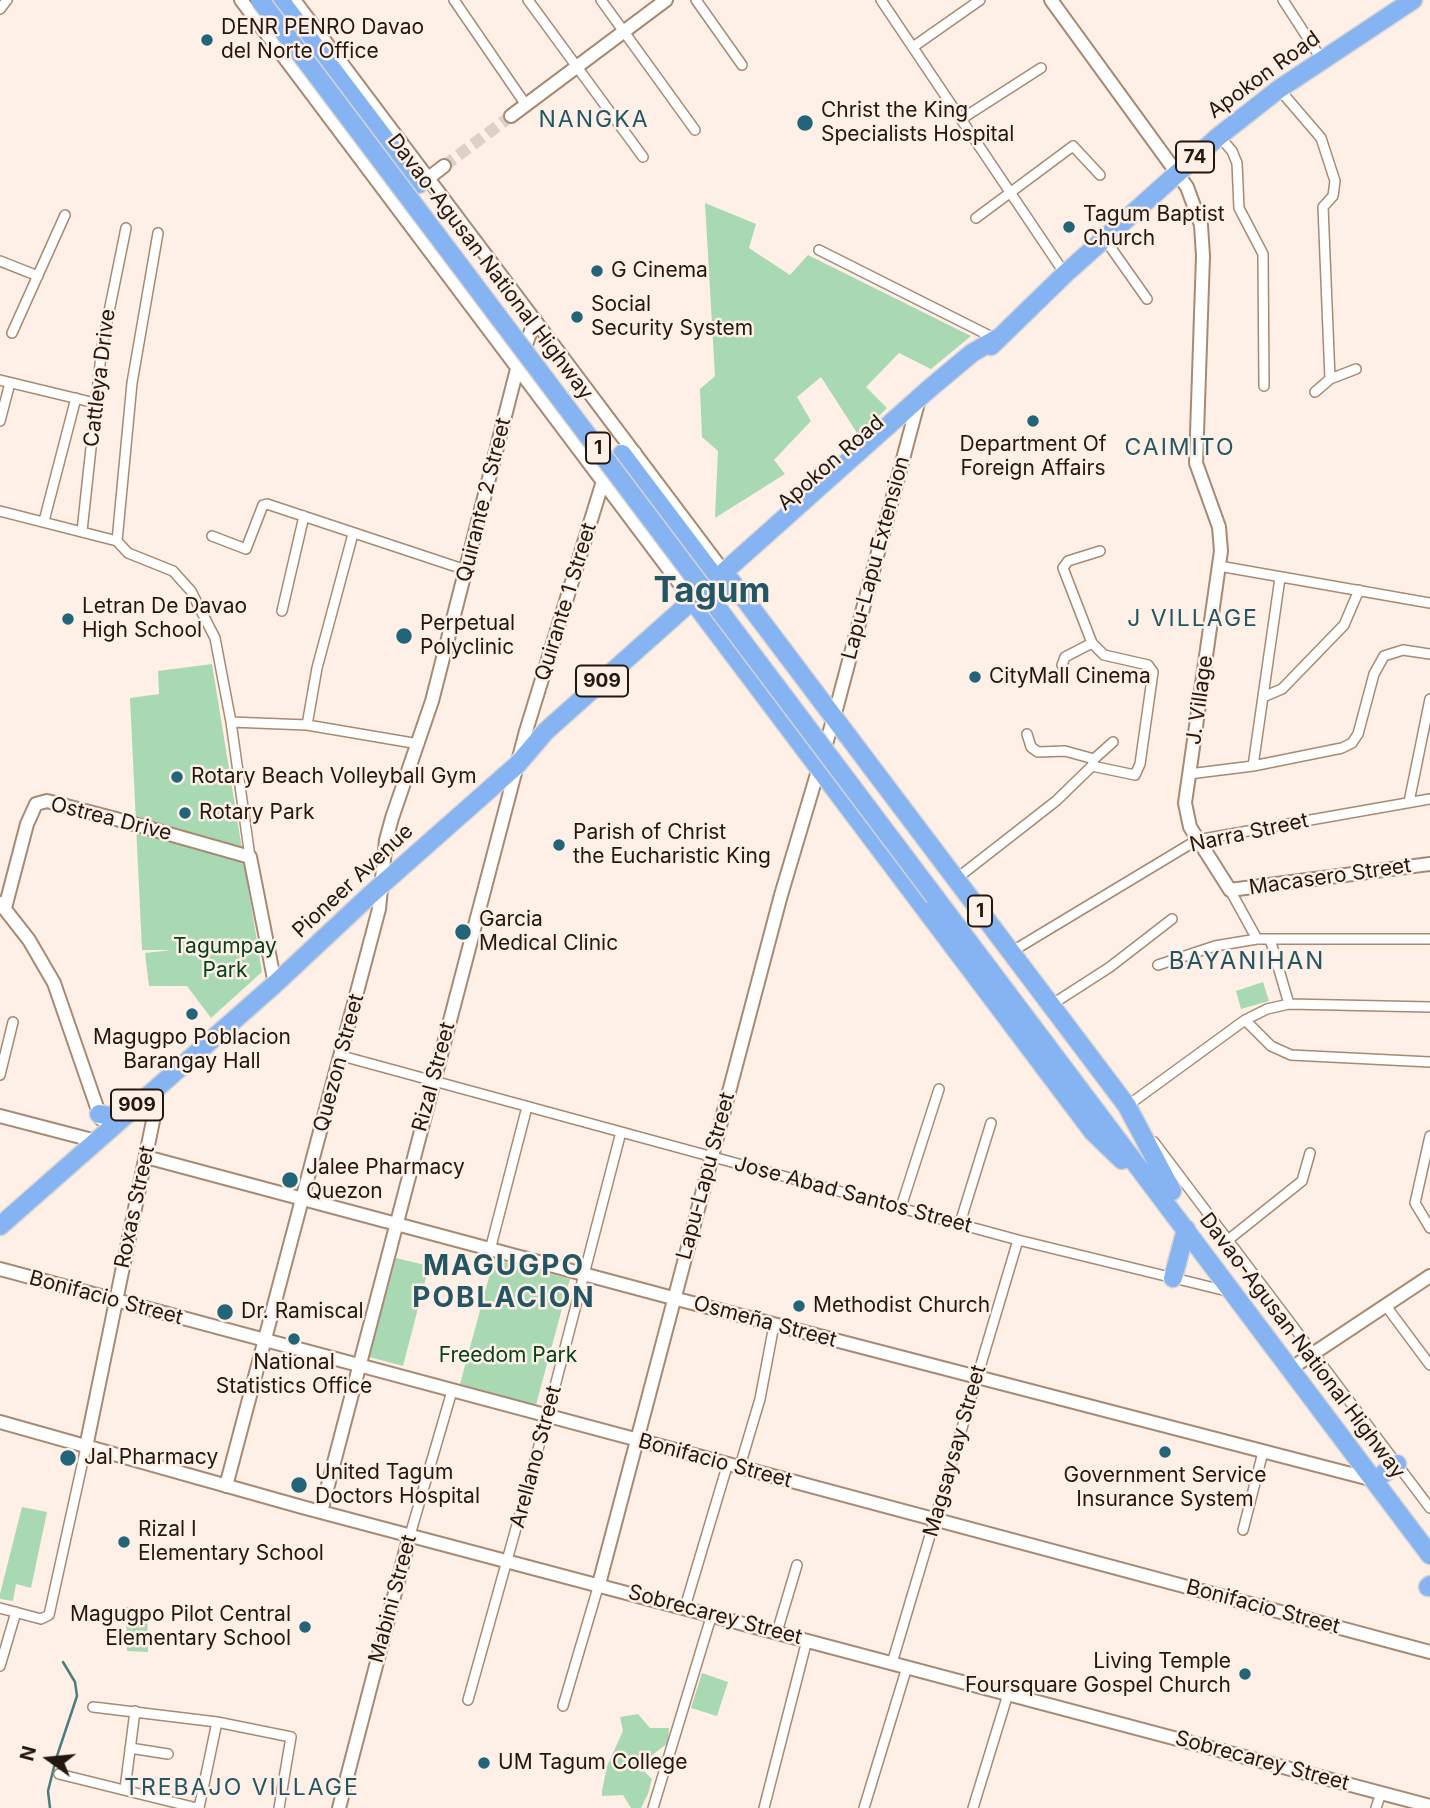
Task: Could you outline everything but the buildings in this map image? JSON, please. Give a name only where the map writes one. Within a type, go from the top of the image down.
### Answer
[{"type":"highway","points":[[253,0],[338,111],[344,103],[355,98]]},
{"type":"highway","name":"Davao-Agusan National Highway","points":[[260,0],[945,888],[1011,953],[1051,1005],[1127,1106],[1185,1229],[1238,1289],[1306,1358],[1430,1536]]},
{"type":"highway","name":"Davao-Agusan National Highway","points":[[275,0],[945,888],[1167,1195],[1238,1289],[1385,1473],[1430,1555]]},
{"type":"highway","name":"Davao-Agusan National Highway","points":[[280,0],[339,78],[424,181]]},
{"type":"highway","name":"Apokon Road","points":[[724,580],[913,420],[982,358],[996,339],[1065,274],[1219,136],[1279,89],[1412,0]]},
{"type":"highway","points":[[323,91],[332,87],[339,78]]},
{"type":"highway","name":"Apokon Road","points":[[724,580],[919,399],[972,353],[996,339]]},
{"type":"highway","name":"Davao-Agusan National Highway","points":[[628,455],[834,717],[945,888]]},
{"type":"highway","name":"Davao-Agusan National Highway","points":[[606,473],[818,767],[1093,1132],[1167,1195]]},
{"type":"highway","name":"Pioneer Avenue","points":[[1,1223],[275,984],[388,871],[517,765],[533,742],[724,580]]},
{"type":"highway","points":[[99,1114],[122,1118]]},
{"type":"highway","points":[[1174,1278],[1185,1229]]},
{"type":"street","points":[[0,9],[7,0]]},
{"type":"street","points":[[241,0],[517,369],[606,473],[628,455],[535,320],[424,181],[294,0]]},
{"type":"street","points":[[454,0],[526,105]]},
{"type":"street","points":[[528,0],[643,156]]},
{"type":"street","points":[[601,0],[695,130]]},
{"type":"street","points":[[512,116],[666,0]]},
{"type":"street","points":[[696,0],[742,65]]},
{"type":"street","points":[[881,0],[1065,274]]},
{"type":"street","points":[[913,47],[980,0]]},
{"type":"street","name":"J. Village","points":[[1051,0],[1177,173],[1196,204],[1203,240],[1196,463],[1219,527],[1219,566],[1185,811],[1197,840],[1230,890]]},
{"type":"street","points":[[1283,0],[1322,60]]},
{"type":"street","points":[[962,118],[1041,68]]},
{"type":"street","points":[[1279,89],[1321,138],[1335,181],[1333,196],[1323,206],[1330,379]]},
{"type":"street","points":[[1219,136],[1232,150],[1237,163],[1239,208],[1263,254],[1264,386]]},
{"type":"street","points":[[976,218],[1073,146],[1100,175]]},
{"type":"street","points":[[424,181],[444,166]]},
{"type":"street","points":[[12,333],[65,215]]},
{"type":"street","name":"Cattleya Drive","points":[[82,531],[95,402],[108,310],[126,228]]},
{"type":"street","points":[[117,541],[132,383],[158,233]]},
{"type":"street","points":[[1104,239],[1147,299]]},
{"type":"street","points":[[819,250],[996,339]]},
{"type":"street","points":[[0,261],[38,276]]},
{"type":"street","name":"Quirante 2 Street","points":[[388,871],[391,818],[419,744],[517,369],[535,320]]},
{"type":"street","points":[[1315,392],[1330,379],[1356,369]]},
{"type":"street","points":[[0,380],[95,402]]},
{"type":"street","points":[[0,421],[10,383]]},
{"type":"street","points":[[44,521],[76,398]]},
{"type":"street","name":"Lapu-Lapu Extension","points":[[818,767],[834,717],[919,399]]},
{"type":"street","name":"Quirante 1 Street","points":[[517,765],[606,473]]},
{"type":"street","points":[[212,536],[246,550],[264,504],[466,570]]},
{"type":"street","points":[[0,510],[117,541],[128,553],[173,571],[191,591],[215,638],[232,722],[250,857],[275,984]]},
{"type":"street","points":[[282,611],[304,516]]},
{"type":"street","points":[[307,725],[317,668],[353,534]]},
{"type":"street","points":[[1027,734],[1031,747],[1038,752],[1065,751],[1128,776],[1139,770],[1153,672],[1148,665],[1104,655],[1092,643],[1063,568],[1068,561],[1100,551]]},
{"type":"street","points":[[1219,566],[1430,603]]},
{"type":"street","points":[[1254,766],[1280,578]]},
{"type":"street","points":[[1263,697],[1282,689],[1344,625],[1359,590]]},
{"type":"street","points":[[1062,665],[1065,657],[1092,643]]},
{"type":"street","points":[[1189,774],[1254,766],[1342,748],[1352,743],[1358,734],[1374,674],[1384,656],[1403,650],[1430,654]]},
{"type":"street","points":[[1409,802],[1430,699]]},
{"type":"street","points":[[232,722],[307,725],[419,744]]},
{"type":"street","points":[[945,888],[1056,801],[1113,742]]},
{"type":"street","name":"Rizal Street","points":[[321,1512],[517,765]]},
{"type":"street","name":"Lapu-Lapu Street","points":[[563,1706],[599,1584],[673,1298],[818,767]]},
{"type":"street","name":"Narra Street","points":[[1011,953],[1197,840],[1430,799]]},
{"type":"street","name":"Ostrea Drive","points":[[3,905],[30,815],[42,801],[250,857]]},
{"type":"street","name":"Macasero Street","points":[[1230,890],[1430,864]]},
{"type":"street","name":"Quezon Street","points":[[226,1486],[342,1056],[388,871]]},
{"type":"street","points":[[1230,890],[1257,939]]},
{"type":"street","points":[[0,1116],[101,1137],[99,1114],[54,983],[40,956],[3,905]]},
{"type":"street","points":[[1051,1005],[1110,967],[1172,919]]},
{"type":"street","points":[[1157,965],[1215,946],[1257,939],[1430,939]]},
{"type":"street","points":[[1270,939],[1289,1004]]},
{"type":"street","points":[[1430,1007],[1289,1004],[1267,1009],[1245,1020],[1127,1106],[1228,1240],[1306,1358],[1430,1276]]},
{"type":"street","points":[[1245,1020],[1271,1046],[1291,1055],[1430,1062]]},
{"type":"street","points":[[0,1075],[13,1022]]},
{"type":"street","name":"Jose Abad Santos Street","points":[[342,1056],[1018,1240],[1174,1278],[1238,1289]]},
{"type":"street","points":[[901,1207],[939,1089]]},
{"type":"street","name":"Roxas Street","points":[[86,1447],[154,1116],[155,1090]]},
{"type":"street","points":[[490,1250],[527,1107]]},
{"type":"street","points":[[960,1223],[991,1123]]},
{"type":"street","name":"Arellano Street","points":[[468,1700],[547,1416],[621,1132]]},
{"type":"street","points":[[1430,1136],[1415,1203],[1430,1227]]},
{"type":"street","points":[[1228,1240],[1302,1181],[1310,1153]]},
{"type":"street","name":"Osmeña Street","points":[[146,1157],[584,1275],[1263,1452],[1385,1473]]},
{"type":"street","name":"Magsaysay Street","points":[[892,1663],[1018,1240]]},
{"type":"street","name":"Bonifacio Street","points":[[0,1269],[264,1342],[1430,1652]]},
{"type":"street","points":[[1385,1306],[1430,1365]]},
{"type":"street","points":[[685,1607],[760,1399],[775,1325]]},
{"type":"street","name":"Mabini Street","points":[[339,1808],[410,1535],[452,1391]]},
{"type":"street","name":"Sobrecarey Street","points":[[0,1423],[321,1512],[1430,1806]]},
{"type":"street","points":[[0,1608],[41,1619],[49,1615],[86,1447]]},
{"type":"street","points":[[1243,1530],[1263,1452]]},
{"type":"street","points":[[1385,1473],[1430,1508]]},
{"type":"street","points":[[777,1632],[797,1565]]},
{"type":"street","points":[[0,1666],[16,1612]]},
{"type":"street","points":[[653,1808],[712,1614]]},
{"type":"street","points":[[764,1808],[807,1640]]},
{"type":"street","points":[[864,1808],[907,1667]]},
{"type":"street","points":[[974,1808],[1008,1694]]},
{"type":"street","points":[[93,1707],[217,1722],[291,1737],[279,1808]]},
{"type":"street","points":[[125,1789],[135,1711]]},
{"type":"street","points":[[59,1774],[198,1808],[217,1722]]},
{"type":"street","points":[[130,1748],[168,1754]]},
{"type":"street","points":[[1376,1808],[1381,1793]]},
{"type":"green space","points":[[705,203],[756,224],[749,248],[790,275],[808,255],[971,336],[931,369],[899,353],[866,387],[887,408],[859,436],[821,377],[797,397],[811,421],[774,460],[785,474],[715,518],[718,451],[702,437],[700,389],[715,376]]},
{"type":"green space","name":"Rotary Park","points":[[212,664],[262,972],[211,1018],[187,986],[149,986],[145,953],[172,950],[142,950],[130,698],[159,694],[158,671]]},
{"type":"green space","points":[[1263,982],[1269,1001],[1241,1009],[1236,991]]},
{"type":"green space","points":[[396,1258],[429,1266],[403,1366],[369,1357]]},
{"type":"green space","name":"Freedom Park","points":[[494,1259],[570,1279],[536,1405],[460,1384]]},
{"type":"green space","points":[[22,1507],[47,1512],[31,1588],[16,1584],[13,1601],[0,1599],[0,1594]]},
{"type":"green space","points":[[126,1607],[147,1607],[148,1652],[127,1651]]},
{"type":"green space","points":[[702,1673],[728,1682],[717,1716],[691,1708]]},
{"type":"green space","points":[[638,1714],[650,1728],[669,1728],[668,1743],[643,1762],[641,1768],[652,1779],[641,1808],[631,1808],[623,1795],[602,1796],[602,1791],[607,1766],[623,1731],[620,1717]]},
{"type":"waterway","points":[[50,1808],[48,1791],[77,1696],[75,1682],[63,1662]]},
{"type":"tunnel","points":[[444,166],[511,116]]},
{"type":"place","name":"DENR PENRO Davao del Norte Office","points":[[207,40]]},
{"type":"place","name":"Christ the King Specialists Hospital","points":[[805,123]]},
{"type":"place","name":"Tagum Baptist Church","points":[[1069,227]]},
{"type":"place","name":"G Cinema","points":[[597,271]]},
{"type":"place","name":"Social Security System","points":[[577,317]]},
{"type":"place","name":"Department Of Foreign Affairs","points":[[1033,421]]},
{"type":"place","name":"Letran De Davao High School","points":[[68,619]]},
{"type":"place","name":"Perpetual Polyclinic","points":[[404,636]]},
{"type":"place","name":"CityMall Cinema","points":[[975,677]]},
{"type":"place","name":"Rotary Beach Volleyball Gym","points":[[177,777]]},
{"type":"place","name":"Rotary Park","points":[[185,813]]},
{"type":"place","name":"Parish of Christ the Eucharistic King","points":[[559,845]]},
{"type":"place","name":"Garcia Medical Clinic","points":[[463,932]]},
{"type":"place","name":"Magugpo Poblacion Barangay Hall","points":[[192,1014]]},
{"type":"place","name":"Jalee Pharmacy Quezon","points":[[290,1180]]},
{"type":"place","name":"Methodist Church","points":[[799,1306]]},
{"type":"place","name":"Dr. Ramiscal","points":[[225,1312]]},
{"type":"place","name":"National Statistics Office","points":[[294,1339]]},
{"type":"place","name":"Government Service Insurance System","points":[[1165,1452]]},
{"type":"place","name":"Jal Pharmacy","points":[[68,1458]]},
{"type":"place","name":"United Tagum Doctors Hospital","points":[[299,1485]]},
{"type":"place","name":"Rizal I Elementary School","points":[[124,1542]]},
{"type":"place","name":"Magugpo Pilot Central Elementary School","points":[[305,1627]]},
{"type":"place","name":"Living Temple Foursquare Gospel Church","points":[[1245,1674]]},
{"type":"place","name":"UM Tagum College","points":[[484,1763]]},
{"type":"district","name":"NANGKA","points":[[594,120]]},
{"type":"district","name":"CAIMITO","points":[[1180,448]]},
{"type":"district","name":"Tagum","points":[[712,591]]},
{"type":"district","name":"J VILLAGE","points":[[1193,619]]},
{"type":"district","name":"BAYANIHAN","points":[[1247,962]]},
{"type":"district","name":"MAGUGPO POBLACION","points":[[504,1283]]},
{"type":"district","name":"TREBAJO VILLAGE","points":[[242,1788]]},
{"type":"park label","name":"Tagumpay Park","points":[[225,959]]}]
